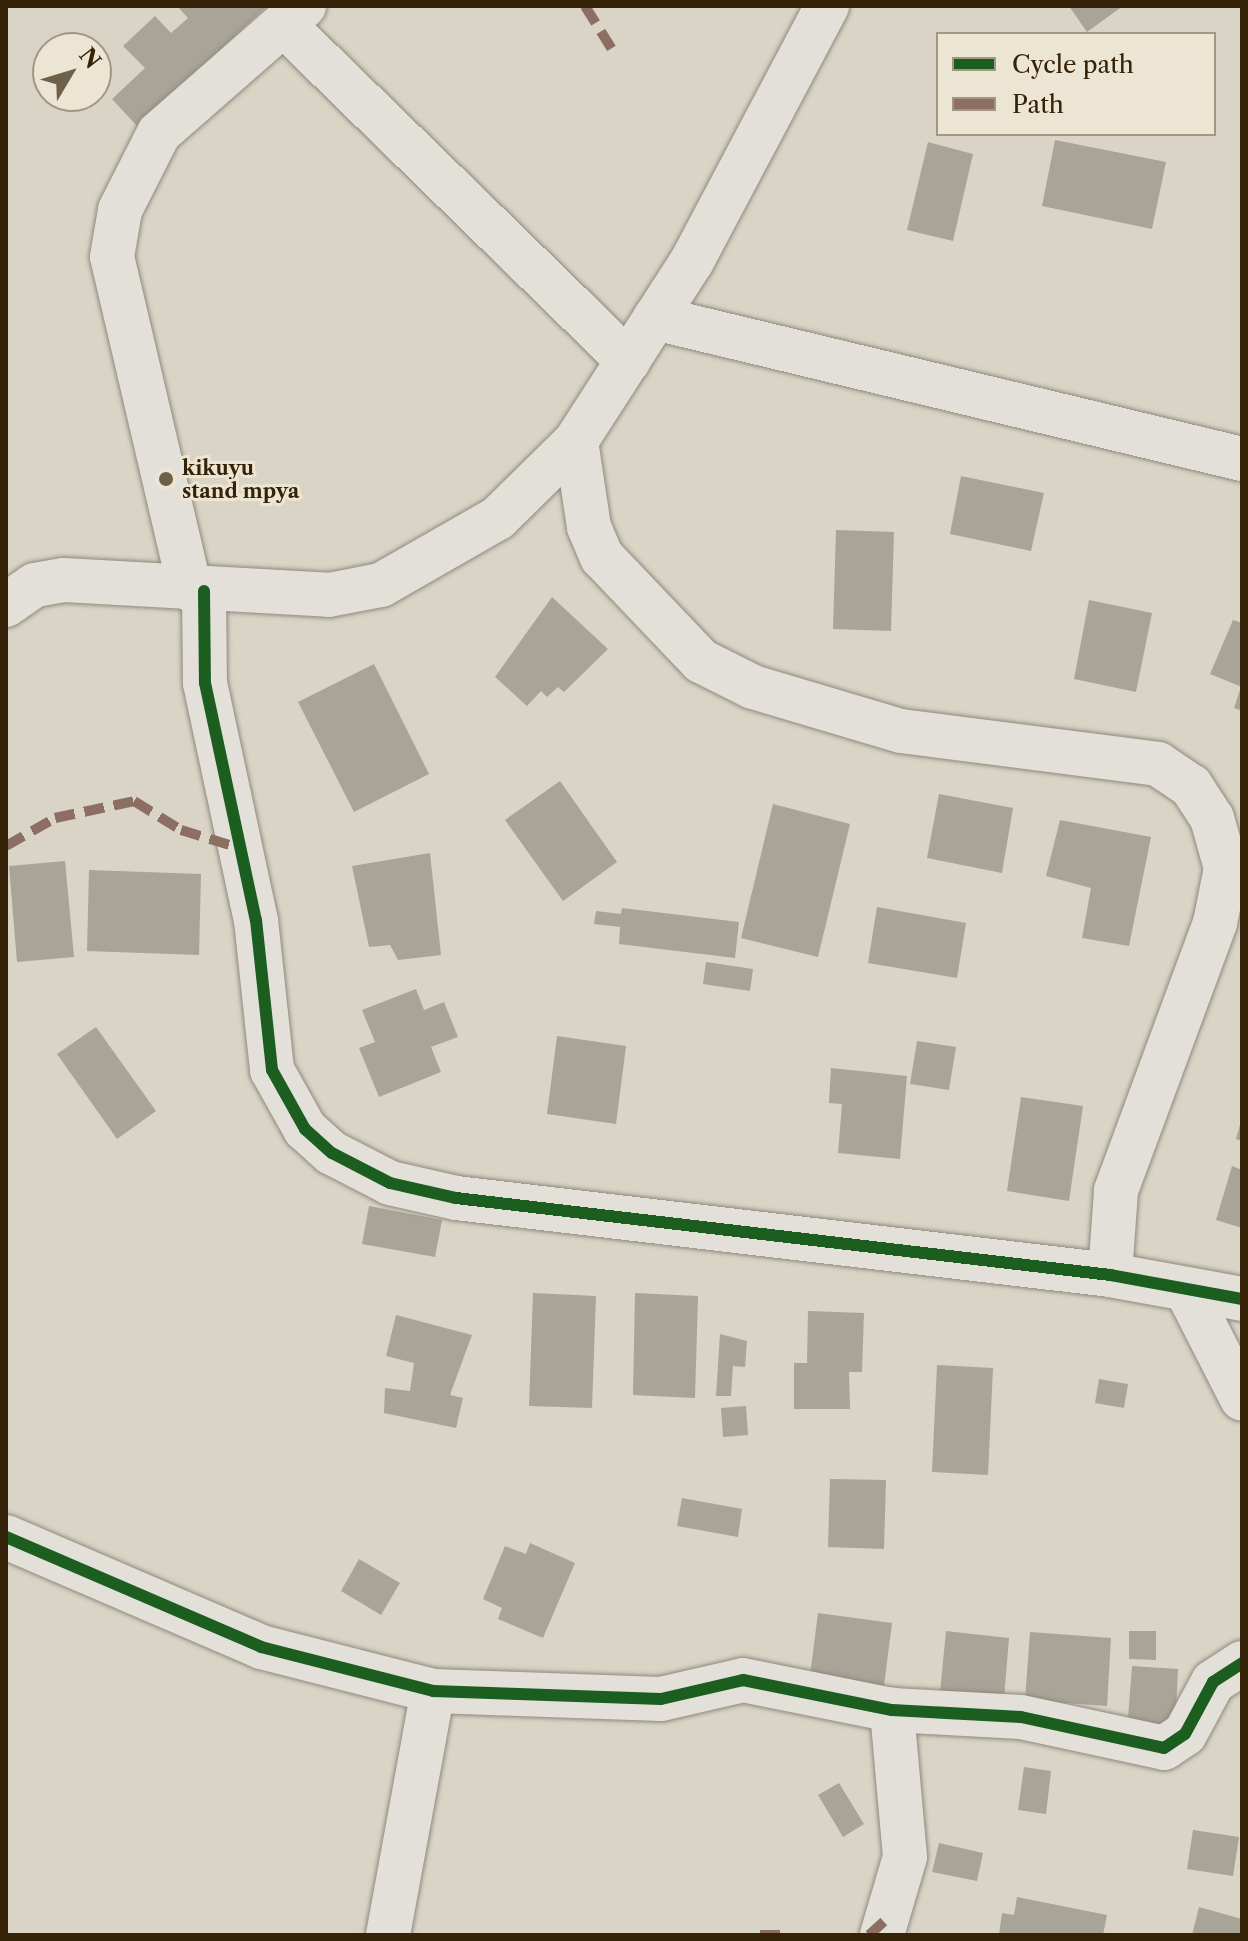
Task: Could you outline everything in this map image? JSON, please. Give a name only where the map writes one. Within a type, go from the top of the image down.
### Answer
[{"type":"street","points":[[6,605],[35,585],[64,580],[281,597],[381,585],[498,518],[576,441],[628,361],[655,318],[827,6]]},
{"type":"street","points":[[628,361],[294,16],[159,133],[141,159],[117,226],[112,257],[197,590],[205,683],[256,920],[272,1070],[305,1129],[332,1153],[390,1183],[558,1214],[1110,1275],[1242,1299]]},
{"type":"street","points":[[655,318],[1242,459]]},
{"type":"street","points":[[576,441],[589,527],[602,557],[701,661],[753,687],[901,731],[1158,764],[1191,786],[1212,818],[1226,868],[1215,923],[1116,1191],[1110,1275]]},
{"type":"street","points":[[1186,1289],[1242,1399]]},
{"type":"street","points":[[6,1537],[261,1647],[433,1691],[661,1699],[743,1680],[892,1710],[1021,1717],[1164,1748],[1185,1734],[1213,1682],[1242,1663]]},
{"type":"street","points":[[388,1935],[433,1691]]},
{"type":"street","points":[[882,1935],[905,1857],[892,1710]]},
{"type":"building","points":[[177,6],[267,6],[138,127],[112,99],[145,68],[123,46],[155,16],[171,33],[188,18]]},
{"type":"building","points":[[1069,6],[1123,6],[1087,32]]},
{"type":"building","points":[[1055,140],[1166,162],[1152,229],[1042,206]]},
{"type":"building","points":[[928,142],[973,154],[953,241],[907,230]]},
{"type":"building","points":[[961,476],[1044,493],[1031,551],[950,534]]},
{"type":"building","points":[[836,530],[894,532],[891,631],[833,629]]},
{"type":"building","points":[[552,597],[608,649],[564,692],[558,687],[547,697],[541,691],[527,706],[495,677]]},
{"type":"building","points":[[1089,600],[1152,613],[1136,692],[1074,679]]},
{"type":"building","points":[[1233,620],[1242,623],[1242,687],[1210,674]]},
{"type":"building","points":[[374,664],[429,774],[354,812],[298,702]]},
{"type":"building","points":[[1242,687],[1242,711],[1234,708]]},
{"type":"building","points":[[560,781],[617,862],[563,901],[505,820]]},
{"type":"building","points":[[939,794],[1013,808],[1002,873],[927,858]]},
{"type":"building","points":[[773,804],[850,824],[818,957],[741,938]]},
{"type":"building","points":[[1060,820],[1151,837],[1129,946],[1082,938],[1091,888],[1046,876]]},
{"type":"building","points":[[430,853],[441,955],[398,960],[390,945],[369,947],[352,866]]},
{"type":"building","points":[[65,861],[74,957],[17,962],[9,866]]},
{"type":"building","points":[[89,870],[201,874],[199,955],[87,951]]},
{"type":"building","points":[[877,907],[966,923],[957,978],[868,963]]},
{"type":"building","points":[[622,908],[739,922],[735,958],[619,944],[620,927],[594,924],[596,911],[621,914]]},
{"type":"building","points":[[706,962],[753,969],[750,991],[703,984]]},
{"type":"building","points":[[416,989],[424,1010],[444,1002],[458,1037],[431,1047],[441,1072],[379,1097],[359,1048],[375,1042],[362,1010]]},
{"type":"building","points":[[96,1027],[156,1111],[117,1139],[57,1054]]},
{"type":"building","points":[[557,1036],[626,1046],[616,1124],[547,1114]]},
{"type":"building","points":[[917,1041],[956,1047],[949,1090],[910,1084]]},
{"type":"building","points":[[831,1068],[907,1076],[900,1159],[838,1153],[842,1104],[829,1103]]},
{"type":"building","points":[[1021,1097],[1083,1106],[1069,1201],[1007,1191]]},
{"type":"building","points":[[1242,1121],[1242,1141],[1236,1139]]},
{"type":"building","points":[[1232,1166],[1242,1170],[1242,1228],[1216,1220]]},
{"type":"building","points":[[369,1206],[442,1220],[435,1257],[362,1244]]},
{"type":"building","points":[[533,1293],[596,1296],[592,1408],[529,1406]]},
{"type":"building","points":[[635,1293],[698,1296],[695,1398],[633,1395]]},
{"type":"building","points":[[808,1311],[864,1313],[862,1372],[849,1372],[850,1409],[794,1409],[794,1363],[807,1363]]},
{"type":"building","points":[[396,1315],[472,1335],[450,1395],[463,1398],[456,1428],[384,1413],[385,1388],[410,1391],[414,1363],[386,1356]]},
{"type":"building","points":[[720,1334],[747,1341],[745,1367],[733,1366],[731,1396],[716,1396]]},
{"type":"building","points":[[937,1365],[993,1368],[988,1475],[932,1472]]},
{"type":"building","points":[[1099,1379],[1128,1384],[1124,1408],[1095,1403]]},
{"type":"building","points":[[746,1406],[748,1435],[723,1437],[721,1408]]},
{"type":"building","points":[[830,1479],[886,1480],[884,1549],[828,1547]]},
{"type":"building","points":[[682,1498],[742,1509],[738,1537],[677,1526]]},
{"type":"building","points":[[530,1543],[575,1563],[543,1638],[498,1619],[502,1608],[483,1599],[505,1546],[526,1554]]},
{"type":"building","points":[[359,1559],[400,1583],[381,1615],[341,1591]]},
{"type":"building","points":[[818,1613],[892,1623],[884,1686],[810,1676]]},
{"type":"building","points":[[946,1631],[1009,1638],[1003,1710],[939,1703]]},
{"type":"building","points":[[1129,1631],[1156,1631],[1156,1660],[1129,1659]]},
{"type":"building","points":[[1030,1632],[1111,1638],[1107,1706],[1025,1700]]},
{"type":"building","points":[[1132,1666],[1178,1669],[1175,1734],[1127,1730]]},
{"type":"building","points":[[1024,1767],[1051,1771],[1046,1814],[1018,1810]]},
{"type":"building","points":[[839,1783],[864,1824],[843,1837],[818,1795]]},
{"type":"building","points":[[1193,1830],[1239,1837],[1233,1876],[1187,1869]]},
{"type":"building","points":[[939,1843],[983,1853],[977,1881],[932,1872]]},
{"type":"building","points":[[1017,1897],[1107,1915],[1103,1935],[999,1935],[1002,1913],[1014,1915]]},
{"type":"building","points":[[1199,1907],[1242,1919],[1242,1935],[1192,1935]]},
{"type":"marked path","points":[[585,6],[615,54]]},
{"type":"marked path","points":[[6,846],[55,818],[134,801],[181,830],[239,848]]},
{"type":"marked path","points":[[869,1935],[888,1918]]},
{"type":"marked path","points":[[760,1935],[787,1935]]},
{"type":"cycle path","points":[[204,591],[205,683],[256,920],[272,1070],[305,1129],[332,1153],[390,1183],[456,1198],[1110,1275],[1242,1299]]},
{"type":"cycle path","points":[[6,1537],[261,1647],[433,1691],[661,1699],[743,1680],[892,1710],[1021,1717],[1164,1748],[1185,1734],[1213,1682],[1242,1663]]},
{"type":"place","name":"kikuyu stand mpya","points":[[166,479]]}]
